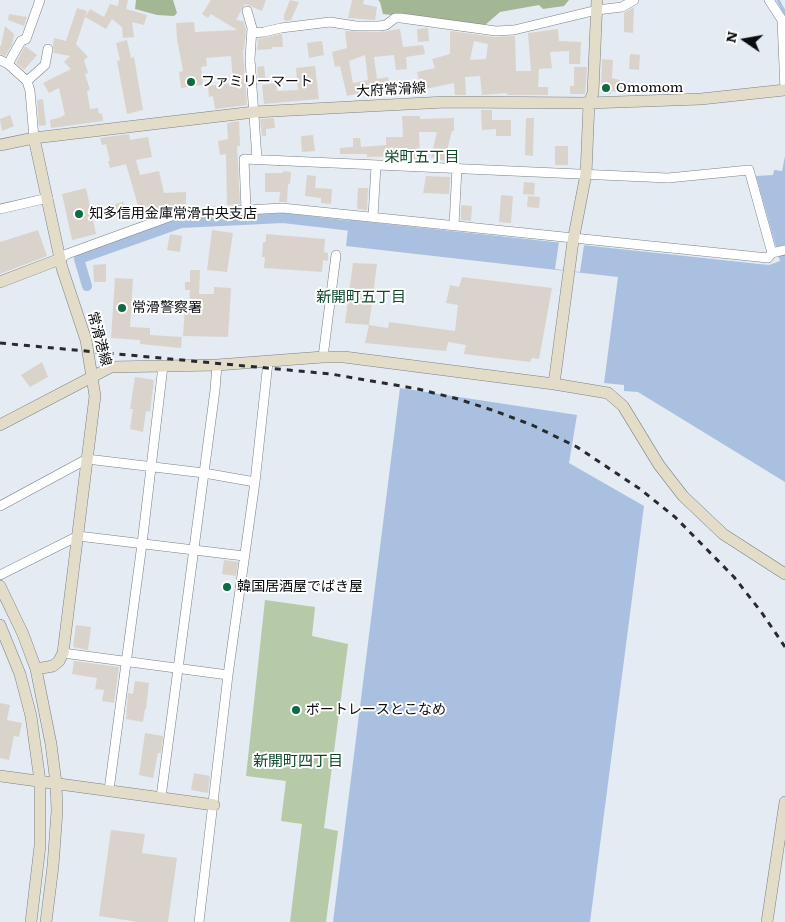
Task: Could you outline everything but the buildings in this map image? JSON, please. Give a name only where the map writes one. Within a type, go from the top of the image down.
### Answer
[{"type":"street","points":[[34,138],[30,91],[27,81],[4,62],[21,41],[26,39],[40,0]]},
{"type":"street","points":[[252,33],[330,22],[356,26],[379,26],[386,25],[395,18],[496,31],[514,30],[597,5],[622,7],[634,0]]},
{"type":"street","points":[[770,0],[783,19],[785,90]]},
{"type":"street","points":[[554,384],[573,240],[586,174],[589,102],[592,93],[597,5]]},
{"type":"street","points":[[247,11],[252,33],[250,59],[257,159]]},
{"type":"street","points":[[27,81],[45,65],[48,49]]},
{"type":"street","name":"大府常滑線","points":[[0,145],[34,138],[254,112],[446,102],[589,102],[701,98],[785,90]]},
{"type":"street","name":"常滑港線","points":[[34,138],[62,268],[86,340],[92,376],[111,367],[216,365],[344,357],[554,384],[608,393],[623,406],[659,465],[683,496],[723,534],[785,574]]},
{"type":"street","points":[[246,210],[244,159],[668,178],[750,170],[772,253]]},
{"type":"street","points":[[373,217],[376,166]]},
{"type":"street","points":[[454,225],[457,168]]},
{"type":"street","points":[[0,209],[48,198]]},
{"type":"street","points":[[0,282],[60,259],[67,254],[177,214],[282,208],[454,225],[573,240],[768,258],[772,253],[785,250]]},
{"type":"street","points":[[323,357],[336,254]]},
{"type":"street","points":[[199,922],[228,675],[255,482],[268,362]]},
{"type":"street","points":[[161,797],[204,473],[216,365]]},
{"type":"street","points":[[109,790],[142,544],[163,366]]},
{"type":"street","points":[[0,425],[92,376],[95,396],[63,653],[59,661],[53,666],[36,669]]},
{"type":"street","points":[[0,506],[87,459],[204,473],[255,482]]},
{"type":"street","points":[[0,575],[78,536],[244,556]]},
{"type":"street","points":[[0,586],[23,634],[36,669],[45,708],[56,782],[56,830],[46,922]]},
{"type":"street","points":[[0,625],[3,640],[20,674],[31,716],[40,780],[42,817],[31,922]]},
{"type":"street","points":[[63,653],[228,675]]},
{"type":"street","points":[[0,776],[56,782],[214,805]]},
{"type":"street","points":[[767,922],[785,802]]},
{"type":"green space","points":[[136,0],[173,0],[177,13],[174,16],[157,15],[135,9]]},
{"type":"green space","points":[[378,0],[569,0],[564,6],[543,9],[539,5],[500,12],[485,25],[383,14]]},
{"type":"green space","name":"ボートレースとこなめ","points":[[265,600],[315,607],[312,636],[348,644],[324,828],[338,831],[326,922],[290,922],[302,824],[281,821],[286,781],[246,776]]},
{"type":"water","points":[[785,156],[785,482],[638,392],[624,391],[624,385],[604,383],[618,277],[346,246],[349,220],[769,265],[780,261],[756,176],[773,175],[774,170],[782,171]]},
{"type":"water","points":[[400,388],[577,415],[569,463],[644,506],[590,922],[333,922]]},
{"type":"pier","points":[[559,242],[584,245],[580,272],[555,269]]},
{"type":"waterway","points":[[778,0],[785,13]]},
{"type":"waterway","points":[[87,286],[79,259],[181,223],[283,218],[361,227]]},
{"type":"railway","points":[[0,343],[331,374],[418,389],[458,399],[532,425],[577,447],[640,489],[675,517],[734,577],[785,647]]},
{"type":"place","name":"ファミリーマート","points":[[191,82]]},
{"type":"place","name":"Omomom","points":[[606,88]]},
{"type":"place","name":"知多信用金庫常滑中央支店","points":[[79,214]]},
{"type":"place","name":"常滑警察署","points":[[122,308]]},
{"type":"place","name":"韓国居酒屋でばき屋","points":[[227,587]]},
{"type":"place","name":"ボートレースとこなめ","points":[[296,710]]},
{"type":"district","name":"栄町五丁目","points":[[422,158]]},
{"type":"district","name":"新開町五丁目","points":[[361,298]]},
{"type":"district","name":"新開町四丁目","points":[[298,762]]}]
